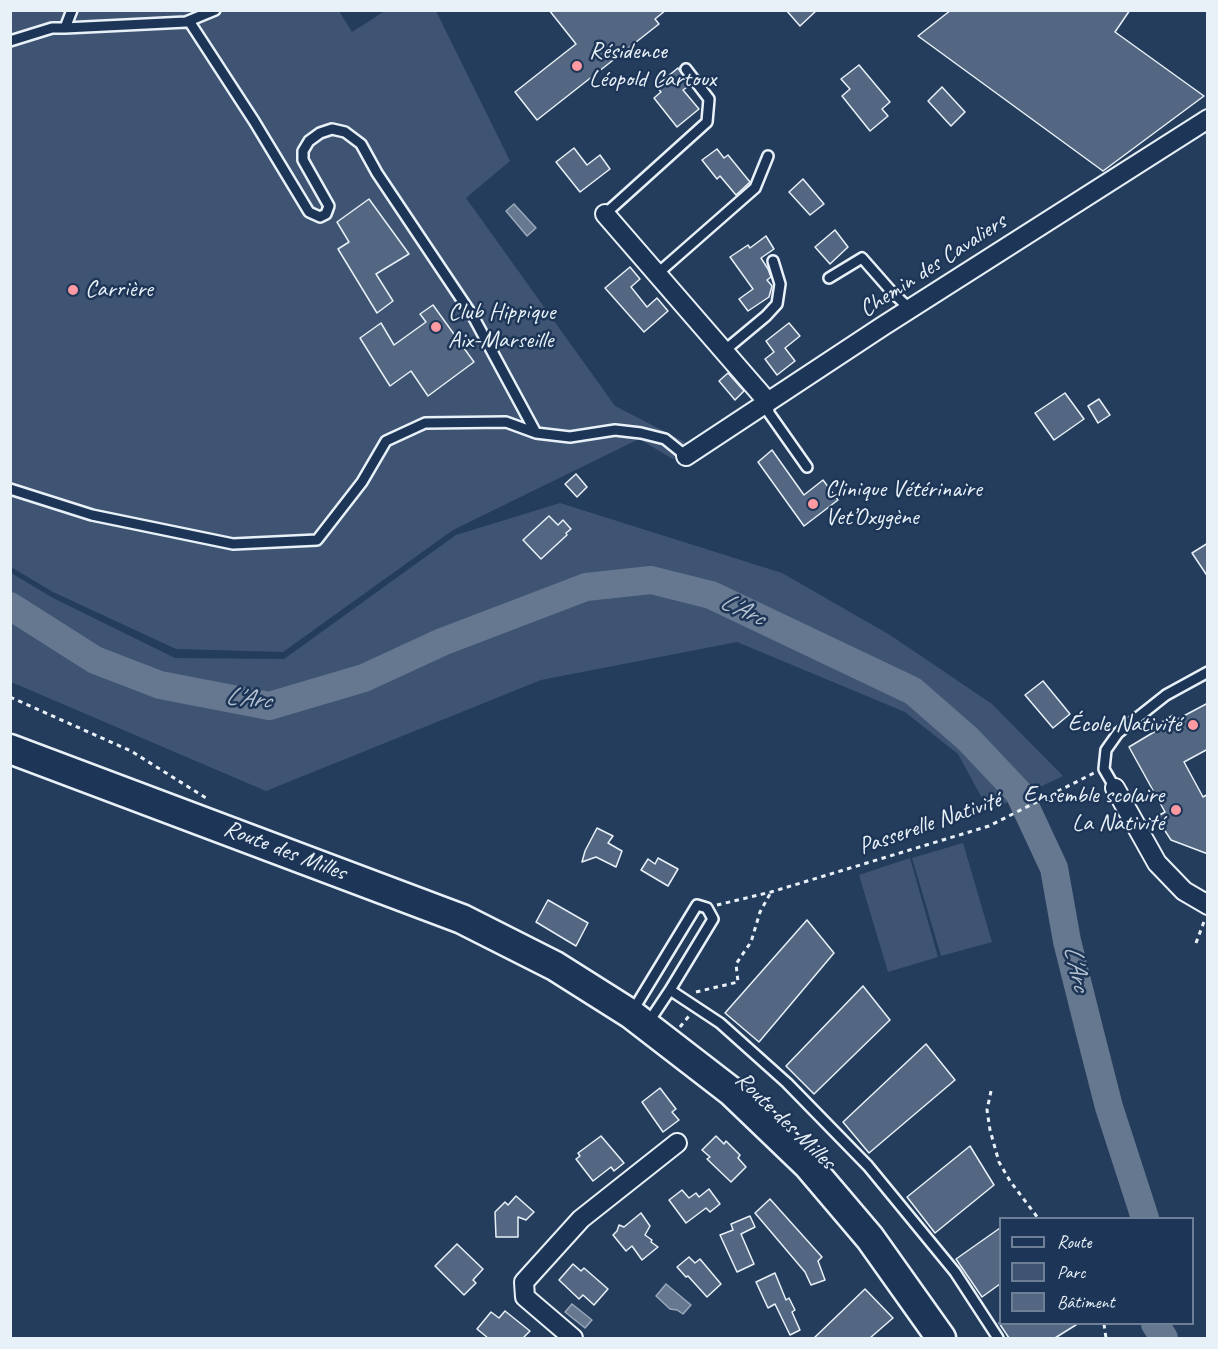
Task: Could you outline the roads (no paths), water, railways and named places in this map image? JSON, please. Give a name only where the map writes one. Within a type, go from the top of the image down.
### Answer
[{"type":"main road","name":"Route des Milles","points":[[10,749],[462,919],[555,966],[648,1009],[684,1016],[842,1178],[882,1227],[961,1338]]},
{"type":"main road","name":"Route des Milles","points":[[648,1009],[808,1165],[870,1238],[941,1338]]},
{"type":"street","name":"Chemin des Cavaliers","points":[[686,456],[910,309],[1208,119]]},
{"type":"street","points":[[605,214],[768,402]]},
{"type":"street","points":[[1115,788],[1157,863],[1184,891],[1208,905]]},
{"type":"street","points":[[573,1338],[525,1297],[524,1282],[581,1219],[677,1143]]},
{"type":"lane","points":[[65,28],[72,10]]},
{"type":"lane","points":[[10,41],[52,28],[189,21],[215,10]]},
{"type":"lane","points":[[189,21],[254,121],[309,212],[320,217],[326,214],[329,206],[303,160],[303,151],[309,141],[320,133],[332,129],[345,132],[361,144],[377,172],[474,318],[536,433]]},
{"type":"lane","points":[[605,214],[707,122],[709,99],[686,69]]},
{"type":"lane","points":[[657,274],[755,188],[768,156]]},
{"type":"lane","points":[[829,278],[862,258],[910,309]]},
{"type":"lane","points":[[724,351],[777,304],[780,284],[772,261]]},
{"type":"lane","points":[[768,402],[769,413],[807,467]]},
{"type":"lane","points":[[10,489],[93,516],[233,544],[317,540],[362,482],[386,441],[425,423],[506,422],[536,433],[570,437],[615,430],[641,432],[665,440],[686,456]]},
{"type":"lane","points":[[1115,788],[1104,769],[1106,750],[1118,733],[1166,694],[1208,672]]},
{"type":"lane","points":[[697,905],[707,908],[713,919],[648,1009],[697,905]]},
{"type":"lane","points":[[684,1016],[720,1023],[787,1083],[868,1166],[954,1272],[998,1338]]},
{"type":"waterway","name":"L'Arc","points":[[10,606],[95,660],[160,685],[269,706],[364,678],[442,642],[586,587],[651,580],[711,595],[913,691],[968,739],[1019,793],[1054,868],[1067,941],[1109,1107],[1145,1217]]},
{"type":"waterway","name":"L'Arc","points":[[1156,1325],[1164,1338]]},
{"type":"place","name":"Résidence Léopold Cartoux","points":[[577,66]]},
{"type":"place","name":"Carrière","points":[[73,290]]},
{"type":"place","name":"Club Hippique Aix-Marseille","points":[[436,327]]},
{"type":"place","name":"Clinique Vétérinaire Vet’Oxygène","points":[[813,504]]},
{"type":"place","name":"École Nativité","points":[[1193,725]]},
{"type":"place","name":"Ensemble scolaire La Nativité","points":[[1176,810]]}]
